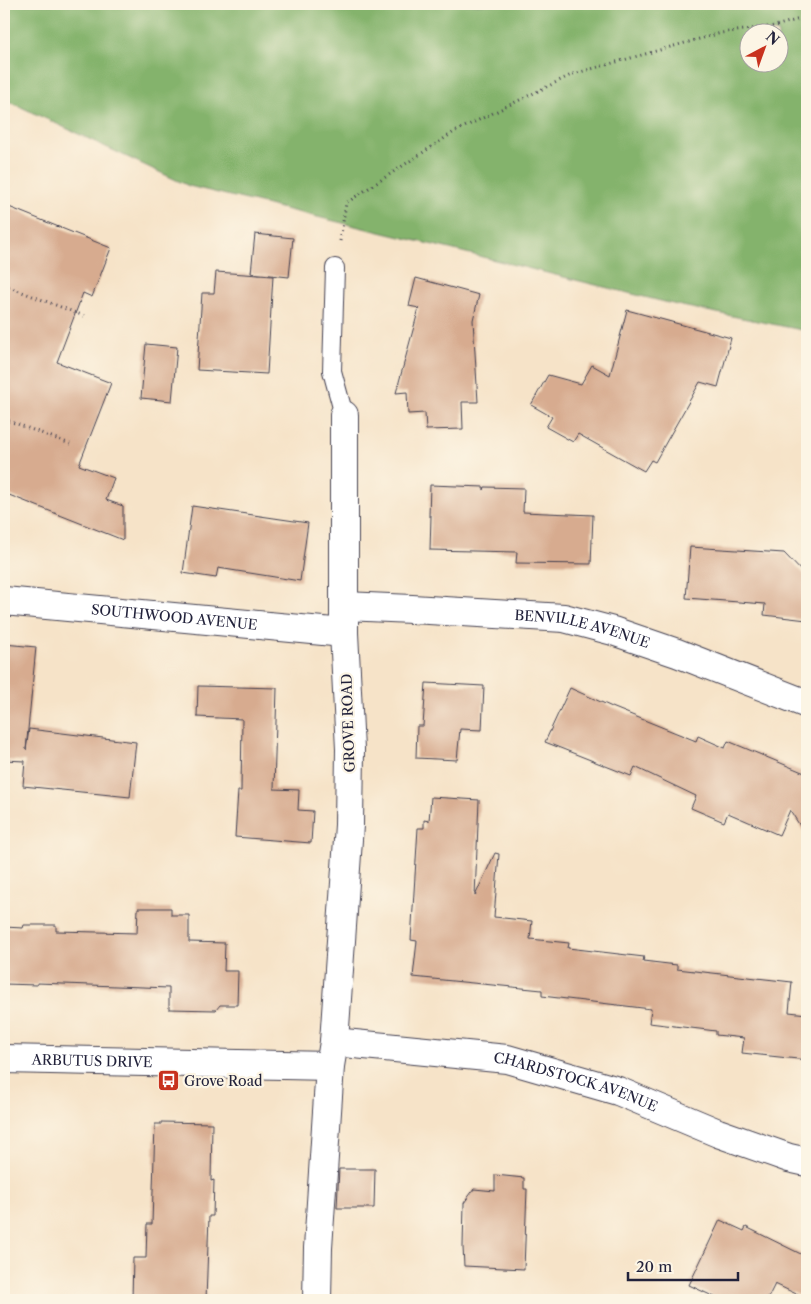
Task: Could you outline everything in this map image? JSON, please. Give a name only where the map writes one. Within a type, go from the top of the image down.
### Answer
[{"type":"street","name":"GROVE ROAD","points":[[317,1300],[318,1248],[349,825],[350,749],[345,620],[344,415]]},
{"type":"street","name":"SOUTHWOOD AVENUE","points":[[4,601],[345,620]]},
{"type":"street","name":"BENVILLE AVENUE","points":[[345,620],[412,609],[564,618],[613,631],[677,653],[807,704]]},
{"type":"street","name":"ARBUTUS DRIVE","points":[[4,1059],[332,1054]]},
{"type":"street","name":"CHARDSTOCK AVENUE","points":[[332,1054],[507,1059],[618,1090],[718,1133],[789,1158],[807,1162]]},
{"type":"lane","points":[[335,268],[332,371],[344,415]]},
{"type":"path","points":[[335,268],[346,203],[454,132],[573,74],[721,33],[775,26],[807,17]]},
{"type":"path","points":[[4,285],[84,316]]},
{"type":"path","points":[[4,419],[70,444]]},
{"type":"green space","points":[[4,4],[807,4],[807,331],[677,305],[189,186],[4,99]]},
{"type":"building","points":[[4,205],[111,248],[92,297],[83,293],[57,362],[111,383],[79,465],[114,478],[106,500],[123,506],[123,540],[4,493]]},
{"type":"building","points":[[255,234],[293,238],[289,277],[251,273]]},
{"type":"building","points":[[216,272],[273,276],[267,374],[197,370],[202,293],[214,293]]},
{"type":"building","points":[[416,278],[479,295],[473,320],[478,402],[462,402],[463,429],[426,430],[425,413],[408,414],[407,392],[396,393],[419,308],[409,306]]},
{"type":"building","points":[[627,310],[731,338],[718,387],[700,382],[655,462],[651,460],[644,471],[578,434],[573,442],[546,427],[552,417],[531,405],[548,375],[581,384],[592,365],[610,375]]},
{"type":"building","points":[[146,344],[177,347],[172,401],[141,398]]},
{"type":"building","points":[[430,485],[484,487],[484,490],[485,487],[524,488],[523,512],[593,515],[591,564],[516,563],[517,552],[430,550]]},
{"type":"building","points":[[192,506],[308,523],[300,581],[218,568],[216,578],[183,573]]},
{"type":"building","points":[[690,547],[784,553],[807,577],[807,620],[764,615],[765,604],[686,598]]},
{"type":"building","points":[[4,644],[36,647],[26,750],[29,729],[136,742],[130,797],[23,786],[25,761],[4,760]]},
{"type":"building","points":[[426,683],[484,686],[482,730],[460,729],[457,760],[416,758],[417,726],[423,726]]},
{"type":"building","points":[[198,686],[277,688],[274,789],[299,790],[298,810],[313,811],[311,843],[235,837],[238,791],[241,791],[242,719],[197,717]]},
{"type":"building","points":[[570,688],[696,741],[698,736],[725,748],[728,741],[807,774],[807,837],[790,810],[779,835],[728,813],[724,822],[691,808],[696,796],[635,767],[631,776],[545,742]]},
{"type":"building","points":[[431,797],[479,800],[475,896],[495,853],[499,854],[494,917],[532,921],[530,939],[569,943],[568,948],[644,957],[643,961],[677,965],[677,969],[792,982],[789,1012],[807,1014],[807,1060],[742,1053],[744,1038],[716,1035],[716,1031],[649,1023],[651,1009],[542,996],[542,990],[413,977],[417,941],[411,940],[418,828],[424,828],[424,820],[429,821]]},
{"type":"building","points":[[138,908],[171,908],[171,915],[189,915],[189,942],[225,943],[224,971],[238,971],[237,1005],[220,1005],[216,1010],[169,1009],[169,988],[37,983],[37,985],[4,984],[4,927],[23,928],[24,925],[56,925],[56,931],[137,933]]},
{"type":"building","points":[[161,1122],[212,1123],[211,1181],[214,1180],[213,1216],[209,1216],[206,1300],[132,1300],[133,1258],[146,1258],[147,1224],[152,1224],[155,1124],[161,1124]]},
{"type":"building","points":[[339,1169],[375,1169],[374,1208],[337,1208]]},
{"type":"building","points":[[495,1175],[524,1178],[524,1189],[527,1189],[524,1269],[464,1266],[464,1203],[474,1189],[495,1191]]},
{"type":"building","points":[[720,1220],[744,1231],[746,1227],[807,1257],[807,1299],[775,1284],[767,1300],[721,1300],[689,1285]]},
{"type":"place","name":"Grove Road","points":[[168,1081]]}]
